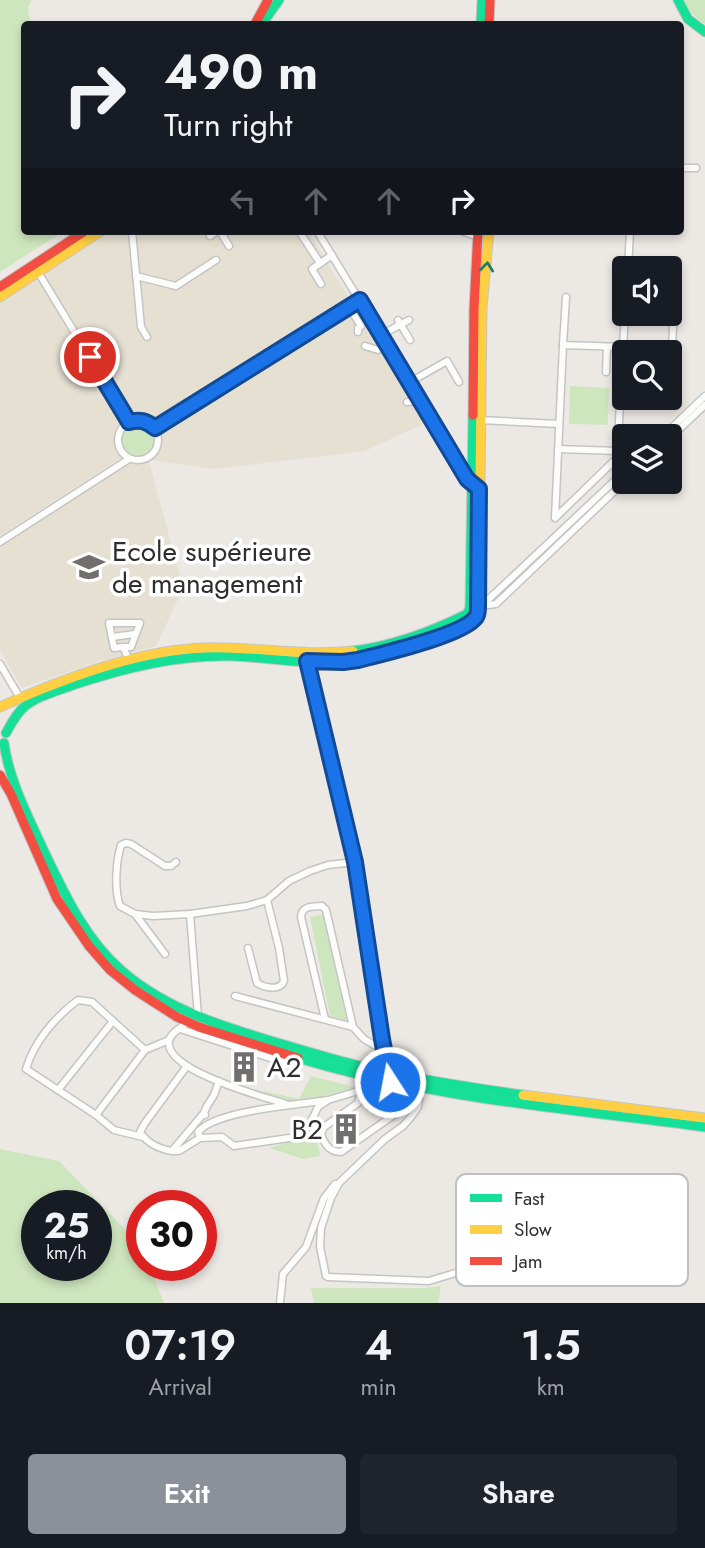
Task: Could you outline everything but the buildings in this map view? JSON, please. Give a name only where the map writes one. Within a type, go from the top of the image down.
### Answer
[{"type":"main road","points":[[257,21],[268,0]]},
{"type":"main road","points":[[264,21],[279,0]]},
{"type":"main road","points":[[481,21],[482,0]]},
{"type":"main road","points":[[489,0],[489,21]]},
{"type":"main road","points":[[678,0],[690,21],[705,32]]},
{"type":"main road","points":[[0,288],[79,235]]},
{"type":"main road","points":[[0,297],[95,235]]},
{"type":"main road","points":[[3,742],[18,714],[29,704],[122,669],[187,657],[307,657],[366,650],[425,633],[458,619],[474,607],[474,309],[478,235]]},
{"type":"main road","points":[[475,486],[480,420],[482,308],[489,235]]},
{"type":"main road","points":[[0,707],[67,680],[148,655],[201,648],[230,648],[307,657]]},
{"type":"main road","points":[[0,722],[8,766],[67,899],[90,936],[119,969],[146,990],[199,1022],[250,1044],[365,1079],[389,1077],[705,1118]]},
{"type":"main road","points":[[0,775],[12,794],[57,899],[89,946],[110,970],[135,990],[188,1022],[199,1022],[296,1049],[417,1087],[705,1127]]},
{"type":"street","points":[[684,168],[696,168]]},
{"type":"street","points":[[132,235],[141,327],[146,337]]},
{"type":"street","points":[[222,235],[229,246]]},
{"type":"street","points":[[302,235],[320,263]]},
{"type":"street","points":[[320,235],[467,479],[475,486]]},
{"type":"street","points":[[629,256],[630,235]]},
{"type":"street","points":[[321,284],[312,269],[332,255]]},
{"type":"street","points":[[136,276],[176,286],[216,260]]},
{"type":"street","points":[[38,272],[129,422]]},
{"type":"street","points":[[566,297],[555,518],[612,462]]},
{"type":"street","points":[[155,428],[360,300]]},
{"type":"street","points":[[349,307],[361,326],[358,332]]},
{"type":"street","points":[[381,335],[399,322],[409,320]]},
{"type":"street","points":[[399,322],[410,340]]},
{"type":"street","points":[[365,346],[378,350],[387,345]]},
{"type":"street","points":[[563,345],[612,347]]},
{"type":"street","points":[[606,372],[607,347]]},
{"type":"street","points":[[410,382],[447,361],[459,382]]},
{"type":"street","points":[[676,424],[705,396]]},
{"type":"street","points":[[407,402],[421,401]]},
{"type":"street","points":[[682,427],[705,405]]},
{"type":"street","points":[[480,420],[505,418],[559,424]]},
{"type":"street","points":[[146,421],[155,428],[158,440],[151,456],[141,461],[129,459],[120,451],[117,440],[120,429],[129,422],[146,421]]},
{"type":"street","points":[[558,449],[612,451]]},
{"type":"street","points":[[0,542],[129,459]]},
{"type":"street","points":[[474,607],[491,597],[612,483]]},
{"type":"street","points":[[474,607],[496,604],[612,493]]},
{"type":"street","points":[[109,623],[139,623],[135,635],[131,647],[114,648],[109,623]]},
{"type":"street","points":[[112,637],[135,635]]},
{"type":"street","points":[[124,648],[129,660]]},
{"type":"street","points":[[307,657],[355,862],[389,1077]]},
{"type":"street","points":[[0,664],[20,698]]},
{"type":"street","points":[[165,954],[135,914],[118,904],[117,880],[121,845],[131,844],[165,866],[176,862]]},
{"type":"street","points":[[135,914],[190,914],[247,906],[267,900],[289,881],[310,871],[328,865],[355,862]]},
{"type":"street","points":[[248,948],[257,984],[272,988],[284,984],[267,900]]},
{"type":"street","points":[[325,1019],[301,917],[306,908],[322,906],[326,909],[353,1027],[363,1039],[384,1051]]},
{"type":"street","points":[[190,914],[199,1022]]},
{"type":"street","points":[[235,996],[353,1027]]},
{"type":"street","points":[[143,1137],[114,1130],[26,1069],[41,1038],[63,1011],[78,1000],[92,1002],[145,1049]]},
{"type":"street","points":[[58,1090],[113,1021]]},
{"type":"street","points":[[188,1022],[172,1034],[169,1040],[169,1046],[179,1060],[192,1070],[219,1081],[292,1106]]},
{"type":"street","points":[[180,1029],[292,1065]]},
{"type":"street","points":[[96,1115],[145,1049],[169,1040]]},
{"type":"street","points":[[187,1066],[140,1132],[160,1149],[179,1151],[200,1138],[222,1137],[234,1146],[296,1137],[309,1126],[318,1107],[328,1101]]},
{"type":"street","points":[[200,1138],[198,1132],[209,1123],[272,1107],[328,1101],[358,1091],[365,1079],[379,1084],[398,1112],[341,1152],[335,1152],[325,1144],[321,1134],[324,1127],[358,1103],[358,1091]]},
{"type":"street","points":[[172,1151],[204,1113],[219,1081]]},
{"type":"street","points":[[417,1087],[418,1107],[411,1117],[339,1183],[331,1198],[321,1228],[320,1247],[325,1273],[328,1277],[429,1281],[456,1273]]},
{"type":"street","points":[[204,1113],[209,1123]]},
{"type":"street","points":[[280,1303],[283,1274],[306,1247],[324,1198],[339,1178],[352,1170]]},
{"type":"shaded area","points":[[105,235],[310,235],[352,303],[156,424],[140,415],[129,417],[43,273]]},
{"type":"shaded area","points":[[37,277],[125,420],[114,438],[122,457],[0,536],[0,302]]},
{"type":"shaded area","points":[[354,306],[425,423],[365,451],[214,469],[152,460],[161,446],[159,428]]},
{"type":"shaded area","name":"Ecole supérieure de management","points":[[149,461],[183,589],[156,646],[88,665],[22,688],[0,650],[0,545],[128,464]]},
{"type":"green space","points":[[0,0],[32,0],[28,7],[30,21],[21,21],[21,235],[58,235],[0,272]]},
{"type":"green space","points":[[684,0],[705,0],[705,24],[693,14]]},
{"type":"green space","points":[[570,386],[609,388],[608,425],[569,424]]},
{"type":"green space","points":[[138,423],[150,428],[155,440],[150,452],[138,457],[126,452],[121,440],[126,428]]},
{"type":"green space","points":[[324,914],[347,1021],[330,1016],[310,917]]},
{"type":"green space","points":[[311,1076],[355,1087],[311,1100],[290,1102],[263,1091],[299,1099]]},
{"type":"green space","points":[[316,1133],[320,1156],[303,1159],[270,1148]]},
{"type":"green space","points":[[0,1149],[59,1161],[87,1190],[21,1190],[21,1281],[112,1281],[112,1216],[126,1230],[126,1281],[155,1281],[164,1303],[0,1303]]},
{"type":"green space","points":[[441,1286],[438,1303],[314,1303],[311,1288],[424,1288]]},
{"type":"traffic: fast","points":[[264,21],[279,0]]},
{"type":"traffic: fast","points":[[481,21],[482,0]]},
{"type":"traffic: fast","points":[[678,0],[688,19],[705,32]]},
{"type":"traffic: fast","points":[[353,651],[412,637],[467,614],[470,608],[473,415]]},
{"type":"traffic: fast","points":[[6,733],[24,707],[35,700],[73,685],[131,668],[210,656],[342,662],[394,652],[458,629],[478,611],[480,484]]},
{"type":"traffic: fast","points":[[4,743],[19,796],[67,897],[96,944],[140,985],[178,1008],[199,1017],[319,1055],[413,1078],[523,1095]]},
{"type":"traffic: fast","points":[[298,1058],[348,1072],[449,1093],[705,1127]]},
{"type":"traffic: slow","points":[[0,297],[95,235]]},
{"type":"traffic: slow","points":[[480,484],[482,308],[489,235]]},
{"type":"traffic: slow","points":[[0,707],[100,668],[153,654],[204,648],[316,653],[353,651]]},
{"type":"traffic: slow","points":[[523,1095],[705,1118]]},
{"type":"traffic: jam","points":[[257,21],[268,0]]},
{"type":"traffic: jam","points":[[489,21],[490,0]]},
{"type":"traffic: jam","points":[[0,287],[79,235]]},
{"type":"traffic: jam","points":[[473,415],[478,235]]},
{"type":"traffic: jam","points":[[0,775],[57,899],[89,946],[110,970],[177,1017],[199,1027],[298,1058]]},
{"type":"place","name":"Ecole supérieure de management","points":[[89,567]]},
{"type":"place","name":"A2","points":[[244,1067]]},
{"type":"place","name":"B2","points":[[346,1129]]},
{"type":"route","points":[[90,357],[129,422],[146,421],[155,428],[360,300],[467,479],[479,489],[478,615],[474,620],[452,633],[358,660],[307,661],[355,862],[390,1082]]}]
